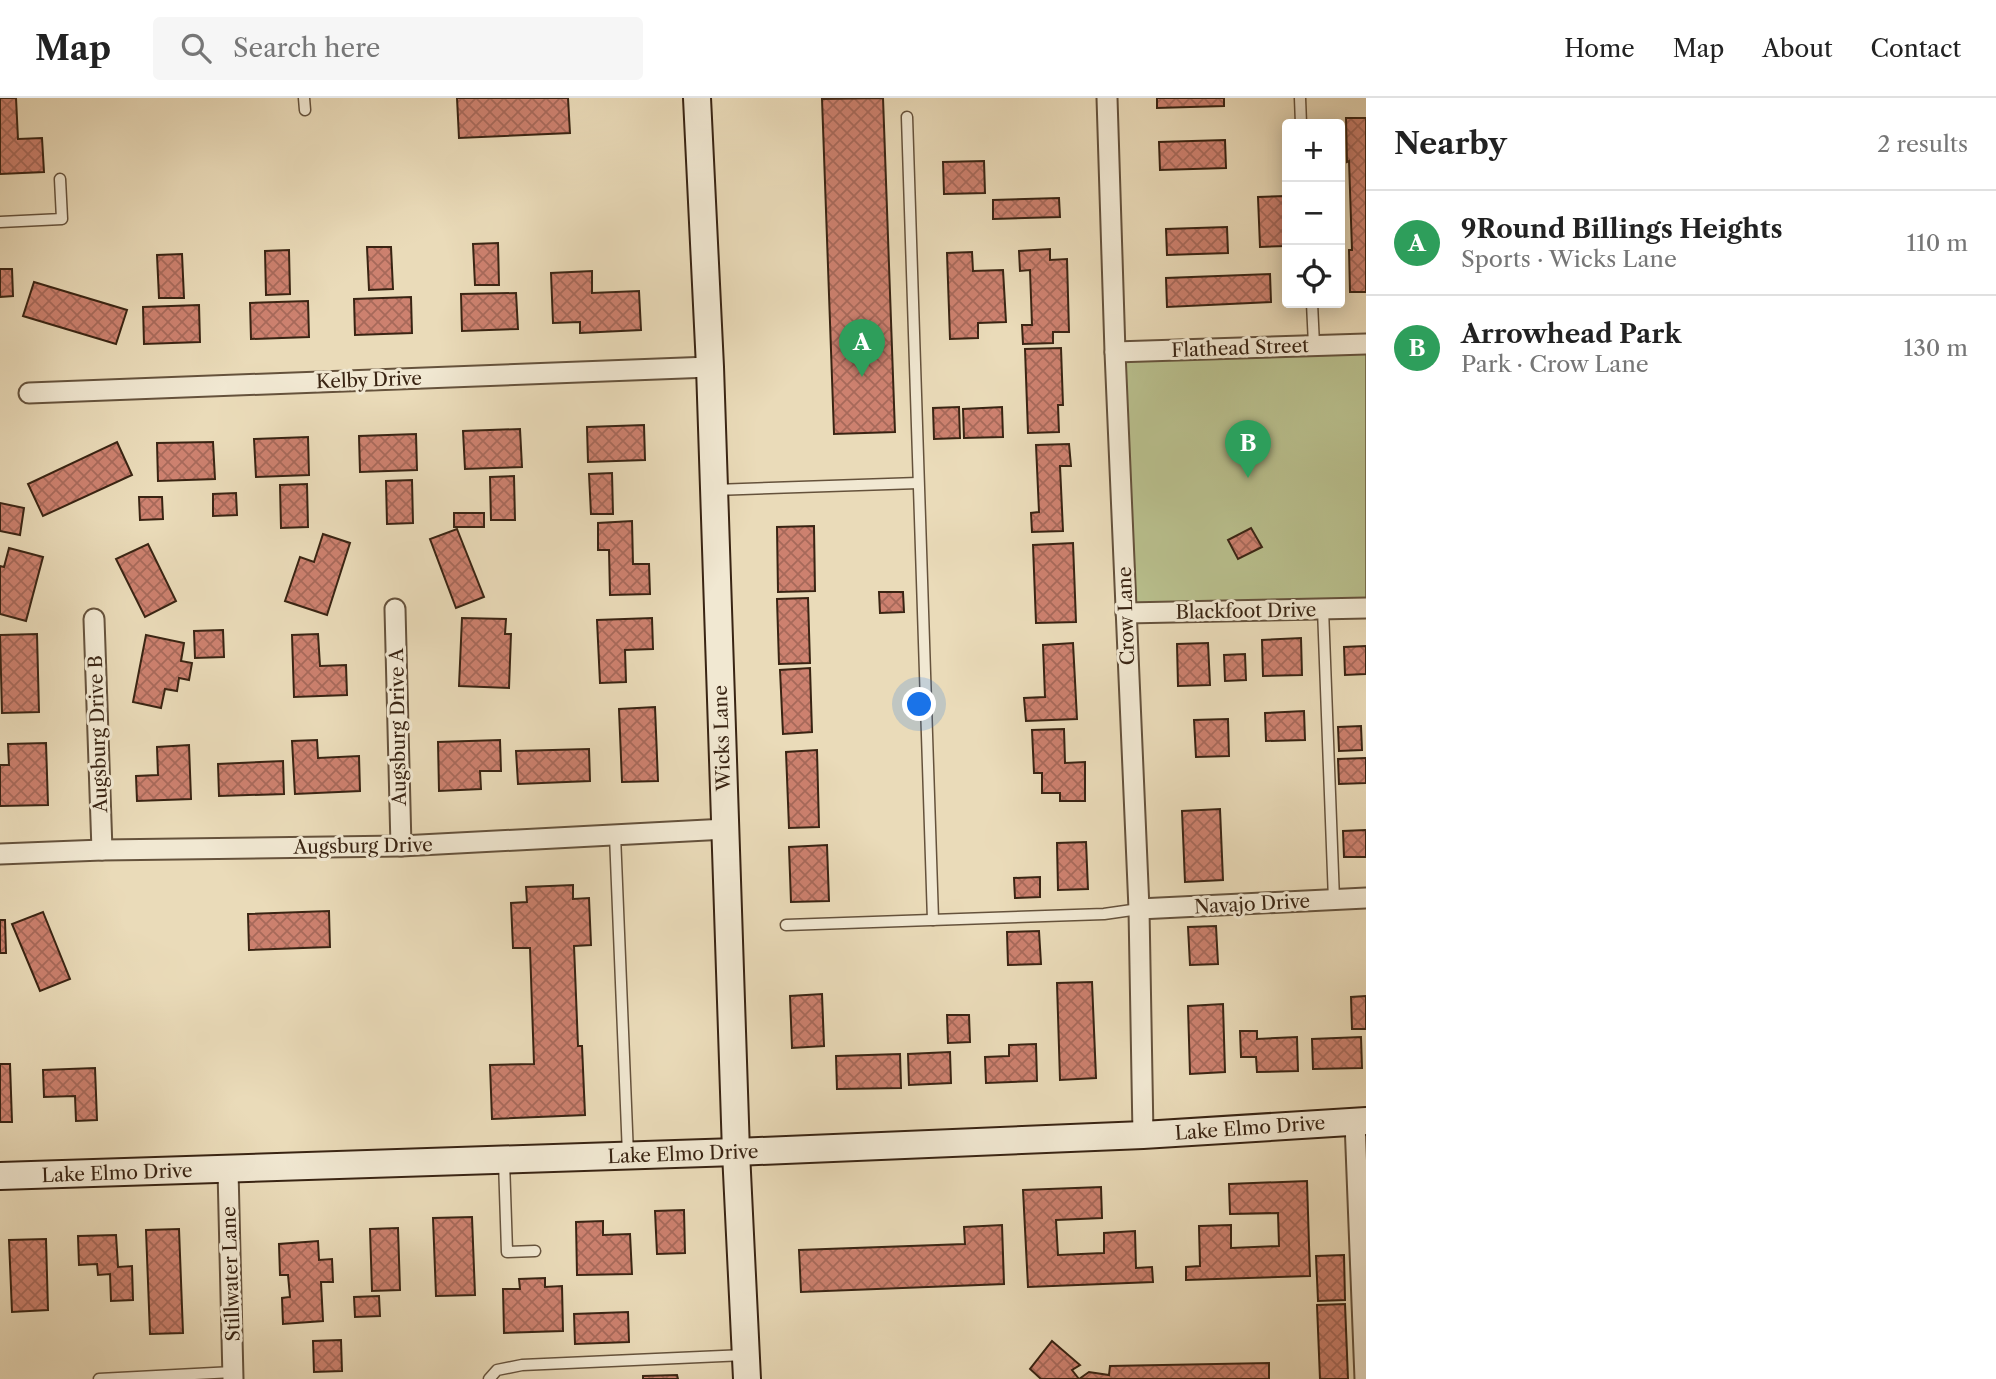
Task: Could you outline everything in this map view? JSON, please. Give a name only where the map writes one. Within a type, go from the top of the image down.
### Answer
[{"type":"main road","name":"Wicks Lane","points":[[697,98],[710,366],[736,1152],[747,1367]]},
{"type":"main road","name":"Lake Elmo Drive","points":[[0,1176],[736,1152],[1143,1135],[1361,1122]]},
{"type":"street","name":"Crow Lane","points":[[1107,98],[1139,909],[1143,1135]]},
{"type":"street","name":"Flathead Street","points":[[1115,352],[1366,344]]},
{"type":"street","name":"Kelby Drive","points":[[29,393],[710,366]]},
{"type":"street","name":"Blackfoot Drive","points":[[1126,613],[1366,608]]},
{"type":"street","name":"Augsburg Drive A","points":[[395,609],[401,846]]},
{"type":"street","name":"Augsburg Drive B","points":[[93,619],[102,849]]},
{"type":"street","name":"Augsburg Drive","points":[[0,854],[102,849],[401,846],[726,830]]},
{"type":"street","name":"Navajo Drive","points":[[1139,909],[1366,898]]},
{"type":"street","points":[[1361,1122],[1365,1379]]},
{"type":"street","name":"Stillwater Lane","points":[[228,1170],[233,1376]]},
{"type":"lane","points":[[304,98],[305,110]]},
{"type":"lane","points":[[1300,98],[1301,119]]},
{"type":"lane","points":[[907,117],[933,919]]},
{"type":"lane","points":[[0,222],[62,219],[60,179]]},
{"type":"lane","points":[[1312,308],[1314,345]]},
{"type":"lane","points":[[713,490],[918,483]]},
{"type":"lane","points":[[1323,609],[1334,900]]},
{"type":"lane","points":[[615,835],[628,1155]]},
{"type":"lane","points":[[786,925],[1104,914],[1139,909]]},
{"type":"lane","points":[[504,1160],[507,1252],[535,1251]]},
{"type":"lane","points":[[489,1379],[497,1370],[522,1365],[747,1367]]},
{"type":"lane","points":[[99,1379],[233,1376]]},
{"type":"green space","points":[[1366,347],[1366,606],[1136,605],[1124,352]]},
{"type":"building","points":[[0,98],[16,98],[18,139],[42,138],[44,172],[0,174]]},
{"type":"building","points":[[457,98],[568,98],[570,133],[459,138]]},
{"type":"building","points":[[883,98],[895,432],[834,434],[822,99]]},
{"type":"building","points":[[1157,98],[1224,98],[1224,106],[1157,108]]},
{"type":"building","points":[[1346,118],[1366,118],[1366,292],[1350,292],[1349,250],[1352,250]]},
{"type":"building","points":[[1225,140],[1226,168],[1160,170],[1159,142]]},
{"type":"building","points":[[984,161],[985,193],[944,194],[943,162]]},
{"type":"building","points":[[1282,196],[1282,246],[1260,247],[1258,197]]},
{"type":"building","points":[[1059,198],[1060,217],[993,219],[993,200]]},
{"type":"building","points":[[1227,227],[1228,253],[1167,255],[1166,229]]},
{"type":"building","points":[[498,243],[499,285],[475,285],[473,244]]},
{"type":"building","points":[[367,247],[391,247],[393,289],[369,290]]},
{"type":"building","points":[[1050,249],[1050,260],[1067,259],[1069,332],[1053,332],[1053,343],[1023,344],[1022,325],[1032,325],[1030,270],[1020,271],[1019,251]]},
{"type":"building","points":[[289,250],[290,294],[266,295],[265,251]]},
{"type":"building","points":[[972,252],[973,271],[1003,270],[1006,322],[978,323],[978,338],[950,339],[947,253]]},
{"type":"building","points":[[182,254],[184,298],[159,298],[157,255]]},
{"type":"building","points":[[0,269],[12,269],[13,296],[0,297]]},
{"type":"building","points":[[592,271],[592,293],[639,291],[641,330],[580,333],[580,322],[553,323],[551,273]]},
{"type":"building","points":[[1270,274],[1271,302],[1167,307],[1166,278]]},
{"type":"building","points":[[34,282],[127,310],[116,344],[23,316]]},
{"type":"building","points":[[516,293],[518,329],[462,331],[461,294]]},
{"type":"building","points":[[411,297],[412,333],[355,335],[354,299]]},
{"type":"building","points":[[308,301],[309,337],[251,339],[250,303]]},
{"type":"building","points":[[199,305],[200,342],[144,344],[143,307]]},
{"type":"building","points":[[1061,348],[1063,405],[1058,405],[1059,432],[1028,433],[1025,349]]},
{"type":"building","points":[[959,407],[960,438],[934,439],[933,408]]},
{"type":"building","points":[[1002,407],[1003,437],[964,438],[963,409]]},
{"type":"building","points":[[644,425],[645,460],[588,462],[587,427]]},
{"type":"building","points":[[520,429],[522,467],[465,469],[463,431]]},
{"type":"building","points":[[416,434],[417,470],[360,472],[359,436]]},
{"type":"building","points":[[308,437],[309,475],[256,477],[254,439]]},
{"type":"building","points":[[117,442],[132,475],[43,516],[28,484]]},
{"type":"building","points":[[213,442],[215,479],[158,481],[157,443]]},
{"type":"building","points":[[1069,444],[1071,466],[1060,466],[1063,531],[1032,532],[1031,513],[1039,512],[1036,445]]},
{"type":"building","points":[[612,473],[613,514],[591,514],[589,474]]},
{"type":"building","points":[[514,476],[515,520],[491,520],[490,477]]},
{"type":"building","points":[[412,480],[413,523],[387,524],[386,481]]},
{"type":"building","points":[[307,484],[308,527],[281,528],[280,485]]},
{"type":"building","points":[[236,493],[237,515],[213,516],[213,494]]},
{"type":"building","points":[[139,497],[162,497],[163,519],[140,520]]},
{"type":"building","points":[[0,503],[24,508],[20,535],[0,531]]},
{"type":"building","points":[[454,513],[484,513],[484,527],[454,527]]},
{"type":"building","points":[[632,521],[633,564],[649,564],[650,594],[610,595],[609,550],[598,550],[598,523]]},
{"type":"building","points":[[814,526],[815,591],[778,592],[777,527]]},
{"type":"building","points":[[1251,528],[1262,547],[1238,559],[1228,540]]},
{"type":"building","points":[[457,529],[484,597],[456,608],[430,539]]},
{"type":"building","points":[[323,534],[350,543],[327,615],[285,601],[300,557],[314,562]]},
{"type":"building","points":[[1073,543],[1076,622],[1036,623],[1033,545]]},
{"type":"building","points":[[148,544],[176,601],[145,617],[116,559]]},
{"type":"building","points":[[9,548],[43,557],[26,621],[0,614],[0,566],[4,567]]},
{"type":"building","points":[[879,592],[903,592],[904,612],[880,613]]},
{"type":"building","points":[[808,598],[810,663],[779,664],[777,599]]},
{"type":"building","points":[[462,618],[506,619],[505,634],[511,634],[509,688],[459,686]]},
{"type":"building","points":[[652,618],[653,649],[625,650],[626,682],[600,683],[597,620]]},
{"type":"building","points":[[223,630],[224,657],[195,658],[194,631]]},
{"type":"building","points":[[37,634],[39,712],[2,713],[0,635]]},
{"type":"building","points":[[318,634],[320,666],[346,665],[347,695],[294,697],[292,635]]},
{"type":"building","points":[[146,635],[184,643],[181,661],[192,663],[189,680],[179,678],[177,691],[165,689],[161,708],[133,702]]},
{"type":"building","points":[[1301,638],[1302,675],[1263,676],[1262,640]]},
{"type":"building","points":[[1073,643],[1077,719],[1026,721],[1024,698],[1045,697],[1043,645]]},
{"type":"building","points":[[1208,643],[1210,685],[1178,686],[1177,644]]},
{"type":"building","points":[[1366,646],[1366,674],[1345,675],[1344,647]]},
{"type":"building","points":[[1245,654],[1246,680],[1225,681],[1224,655]]},
{"type":"building","points":[[810,668],[812,732],[783,734],[780,670]]},
{"type":"building","points":[[655,707],[658,781],[622,782],[619,709]]},
{"type":"building","points":[[1304,711],[1305,740],[1266,741],[1265,713]]},
{"type":"building","points":[[1228,719],[1229,756],[1196,757],[1194,720]]},
{"type":"building","points":[[1361,726],[1362,750],[1339,751],[1338,727]]},
{"type":"building","points":[[1064,729],[1065,763],[1085,762],[1085,801],[1060,801],[1060,793],[1042,793],[1042,773],[1034,773],[1032,730]]},
{"type":"building","points":[[317,740],[318,758],[359,756],[360,791],[295,794],[292,741]]},
{"type":"building","points":[[500,740],[501,771],[480,771],[481,789],[439,791],[438,742]]},
{"type":"building","points":[[46,743],[48,805],[0,806],[0,765],[9,765],[8,744]]},
{"type":"building","points":[[189,745],[191,799],[137,801],[136,776],[158,775],[157,747]]},
{"type":"building","points":[[589,749],[590,781],[518,784],[516,751]]},
{"type":"building","points":[[817,750],[819,827],[789,828],[786,752]]},
{"type":"building","points":[[1366,758],[1366,783],[1339,784],[1338,759]]},
{"type":"building","points":[[283,761],[284,794],[219,796],[218,764]]},
{"type":"building","points":[[1220,809],[1223,880],[1185,882],[1182,811]]},
{"type":"building","points":[[1366,830],[1366,857],[1344,857],[1343,831]]},
{"type":"building","points":[[1086,842],[1088,889],[1058,890],[1057,843]]},
{"type":"building","points":[[827,845],[829,901],[791,902],[789,847]]},
{"type":"building","points":[[1040,877],[1040,897],[1015,898],[1014,878]]},
{"type":"building","points":[[573,885],[573,899],[589,898],[591,945],[574,946],[578,1046],[582,1046],[585,1115],[492,1119],[490,1065],[534,1064],[530,948],[513,948],[511,903],[527,902],[526,887]]},
{"type":"building","points":[[329,911],[330,947],[249,950],[248,914]]},
{"type":"building","points":[[43,912],[70,979],[40,991],[12,924]]},
{"type":"building","points":[[0,920],[5,920],[6,953],[0,953]]},
{"type":"building","points":[[1216,926],[1218,964],[1190,965],[1188,927]]},
{"type":"building","points":[[1039,931],[1041,964],[1008,965],[1007,932]]},
{"type":"building","points":[[1092,982],[1096,1078],[1060,1080],[1057,983]]},
{"type":"building","points":[[822,994],[824,1046],[792,1048],[790,996]]},
{"type":"building","points":[[1366,996],[1366,1029],[1352,1029],[1351,997]]},
{"type":"building","points":[[1223,1004],[1225,1072],[1190,1074],[1188,1006]]},
{"type":"building","points":[[947,1015],[969,1015],[970,1042],[948,1043]]},
{"type":"building","points":[[1240,1031],[1257,1031],[1257,1039],[1297,1037],[1298,1071],[1257,1072],[1256,1057],[1241,1057]]},
{"type":"building","points":[[1361,1037],[1362,1068],[1313,1069],[1312,1039]]},
{"type":"building","points":[[1036,1044],[1037,1081],[986,1083],[985,1057],[1009,1056],[1009,1045]]},
{"type":"building","points":[[950,1052],[951,1083],[909,1085],[908,1054]]},
{"type":"building","points":[[900,1054],[901,1088],[837,1089],[836,1056]]},
{"type":"building","points":[[0,1064],[10,1064],[12,1122],[0,1122]]},
{"type":"building","points":[[95,1068],[97,1120],[76,1121],[75,1096],[44,1097],[43,1070]]},
{"type":"building","points":[[1307,1181],[1310,1276],[1186,1280],[1186,1267],[1200,1266],[1199,1226],[1231,1225],[1231,1248],[1279,1246],[1278,1213],[1230,1214],[1229,1184]]},
{"type":"building","points":[[1101,1187],[1102,1218],[1056,1220],[1058,1255],[1104,1253],[1104,1233],[1135,1231],[1136,1268],[1152,1267],[1153,1282],[1028,1287],[1023,1190]]},
{"type":"building","points":[[684,1210],[685,1253],[657,1254],[655,1211]]},
{"type":"building","points":[[472,1217],[475,1295],[436,1296],[433,1218]]},
{"type":"building","points":[[603,1221],[603,1235],[630,1234],[632,1274],[577,1275],[576,1222]]},
{"type":"building","points":[[1002,1225],[1004,1284],[801,1292],[799,1250],[965,1244],[964,1227]]},
{"type":"building","points":[[398,1228],[400,1290],[372,1291],[370,1229]]},
{"type":"building","points":[[179,1229],[183,1333],[150,1334],[146,1230]]},
{"type":"building","points":[[116,1235],[118,1267],[132,1266],[133,1300],[111,1301],[110,1274],[98,1275],[97,1264],[79,1265],[78,1236]]},
{"type":"building","points":[[46,1239],[48,1310],[12,1312],[9,1240]]},
{"type":"building","points":[[318,1241],[319,1260],[332,1259],[333,1282],[321,1282],[323,1321],[283,1324],[282,1298],[290,1297],[288,1275],[280,1275],[279,1244]]},
{"type":"building","points":[[1344,1255],[1345,1300],[1318,1301],[1316,1256]]},
{"type":"building","points":[[545,1278],[545,1287],[562,1286],[563,1331],[504,1333],[503,1289],[520,1289],[519,1279]]},
{"type":"building","points":[[379,1296],[380,1316],[355,1317],[354,1297]]},
{"type":"building","points":[[1345,1304],[1348,1379],[1320,1379],[1317,1305]]},
{"type":"building","points":[[628,1312],[629,1342],[575,1344],[574,1314]]},
{"type":"building","points":[[341,1340],[342,1371],[314,1372],[313,1341]]},
{"type":"building","points":[[1052,1341],[1080,1365],[1072,1370],[1079,1379],[1041,1379],[1030,1369]]},
{"type":"building","points":[[1269,1363],[1269,1379],[1079,1379],[1089,1372],[1109,1375],[1110,1366]]},
{"type":"building","points":[[677,1375],[678,1379],[643,1379],[643,1376]]},
{"type":"place","name":"9Round Billings Heights","points":[[862,377]]},
{"type":"place","name":"Arrowhead Park","points":[[1248,478]]}]
